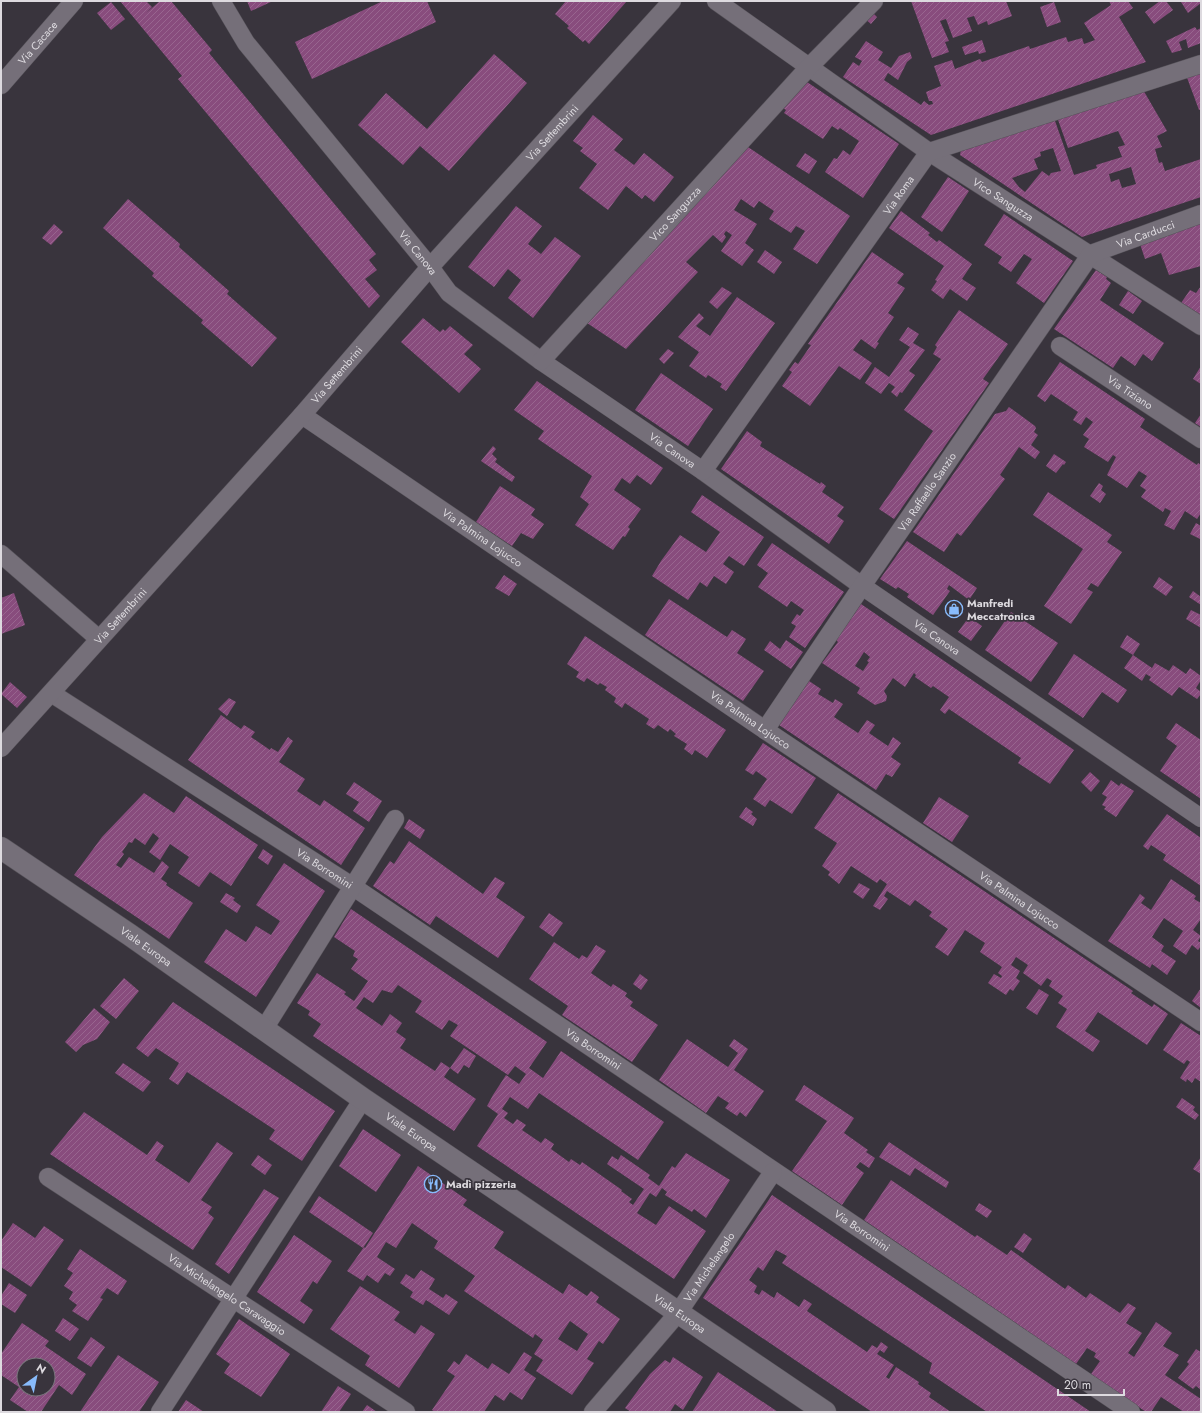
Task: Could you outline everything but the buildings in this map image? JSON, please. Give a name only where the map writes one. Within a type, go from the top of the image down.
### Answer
[{"type":"street","name":"Via Cacace","points":[[1,85],[74,1]]},
{"type":"street","name":"Via Canova","points":[[221,1],[246,43],[430,267],[449,294],[541,361],[702,471],[862,586],[1201,818]]},
{"type":"street","name":"Via Settembrini","points":[[1,748],[302,415],[430,267],[672,1]]},
{"type":"street","name":"Vico Sanguzza","points":[[716,1],[929,152],[1091,254],[1201,326]]},
{"type":"street","points":[[809,67],[874,1]]},
{"type":"street","points":[[929,152],[1201,64]]},
{"type":"street","name":"Vico Sanguzza","points":[[541,361],[809,67]]},
{"type":"street","name":"Via Roma","points":[[702,471],[929,152]]},
{"type":"street","name":"Via Carducci","points":[[1091,254],[1201,214]]},
{"type":"street","name":"Via Raffaello Sanzio","points":[[765,730],[862,586],[1091,254]]},
{"type":"street","name":"Via Tiziano","points":[[1060,346],[1201,439]]},
{"type":"street","name":"Via Palmina Lojucco","points":[[302,415],[765,730],[1201,1022]]},
{"type":"street","points":[[1,554],[100,639]]},
{"type":"street","name":"Via Borromini","points":[[51,693],[352,886],[773,1172],[1131,1412]]},
{"type":"street","points":[[264,1029],[395,819]]},
{"type":"street","name":"Viale Europa","points":[[1,848],[363,1099],[825,1412]]},
{"type":"street","points":[[160,1412],[233,1297],[363,1099]]},
{"type":"street","name":"Via Michelangelo","points":[[593,1412],[678,1313],[773,1172]]},
{"type":"street","name":"Via Michelangelo Caravaggio","points":[[48,1177],[233,1297],[406,1412]]},
{"type":"place","name":"Manfredi Meccatronica","points":[[954,609]]},
{"type":"place","name":"Madì pizzeria","points":[[433,1184]]}]
